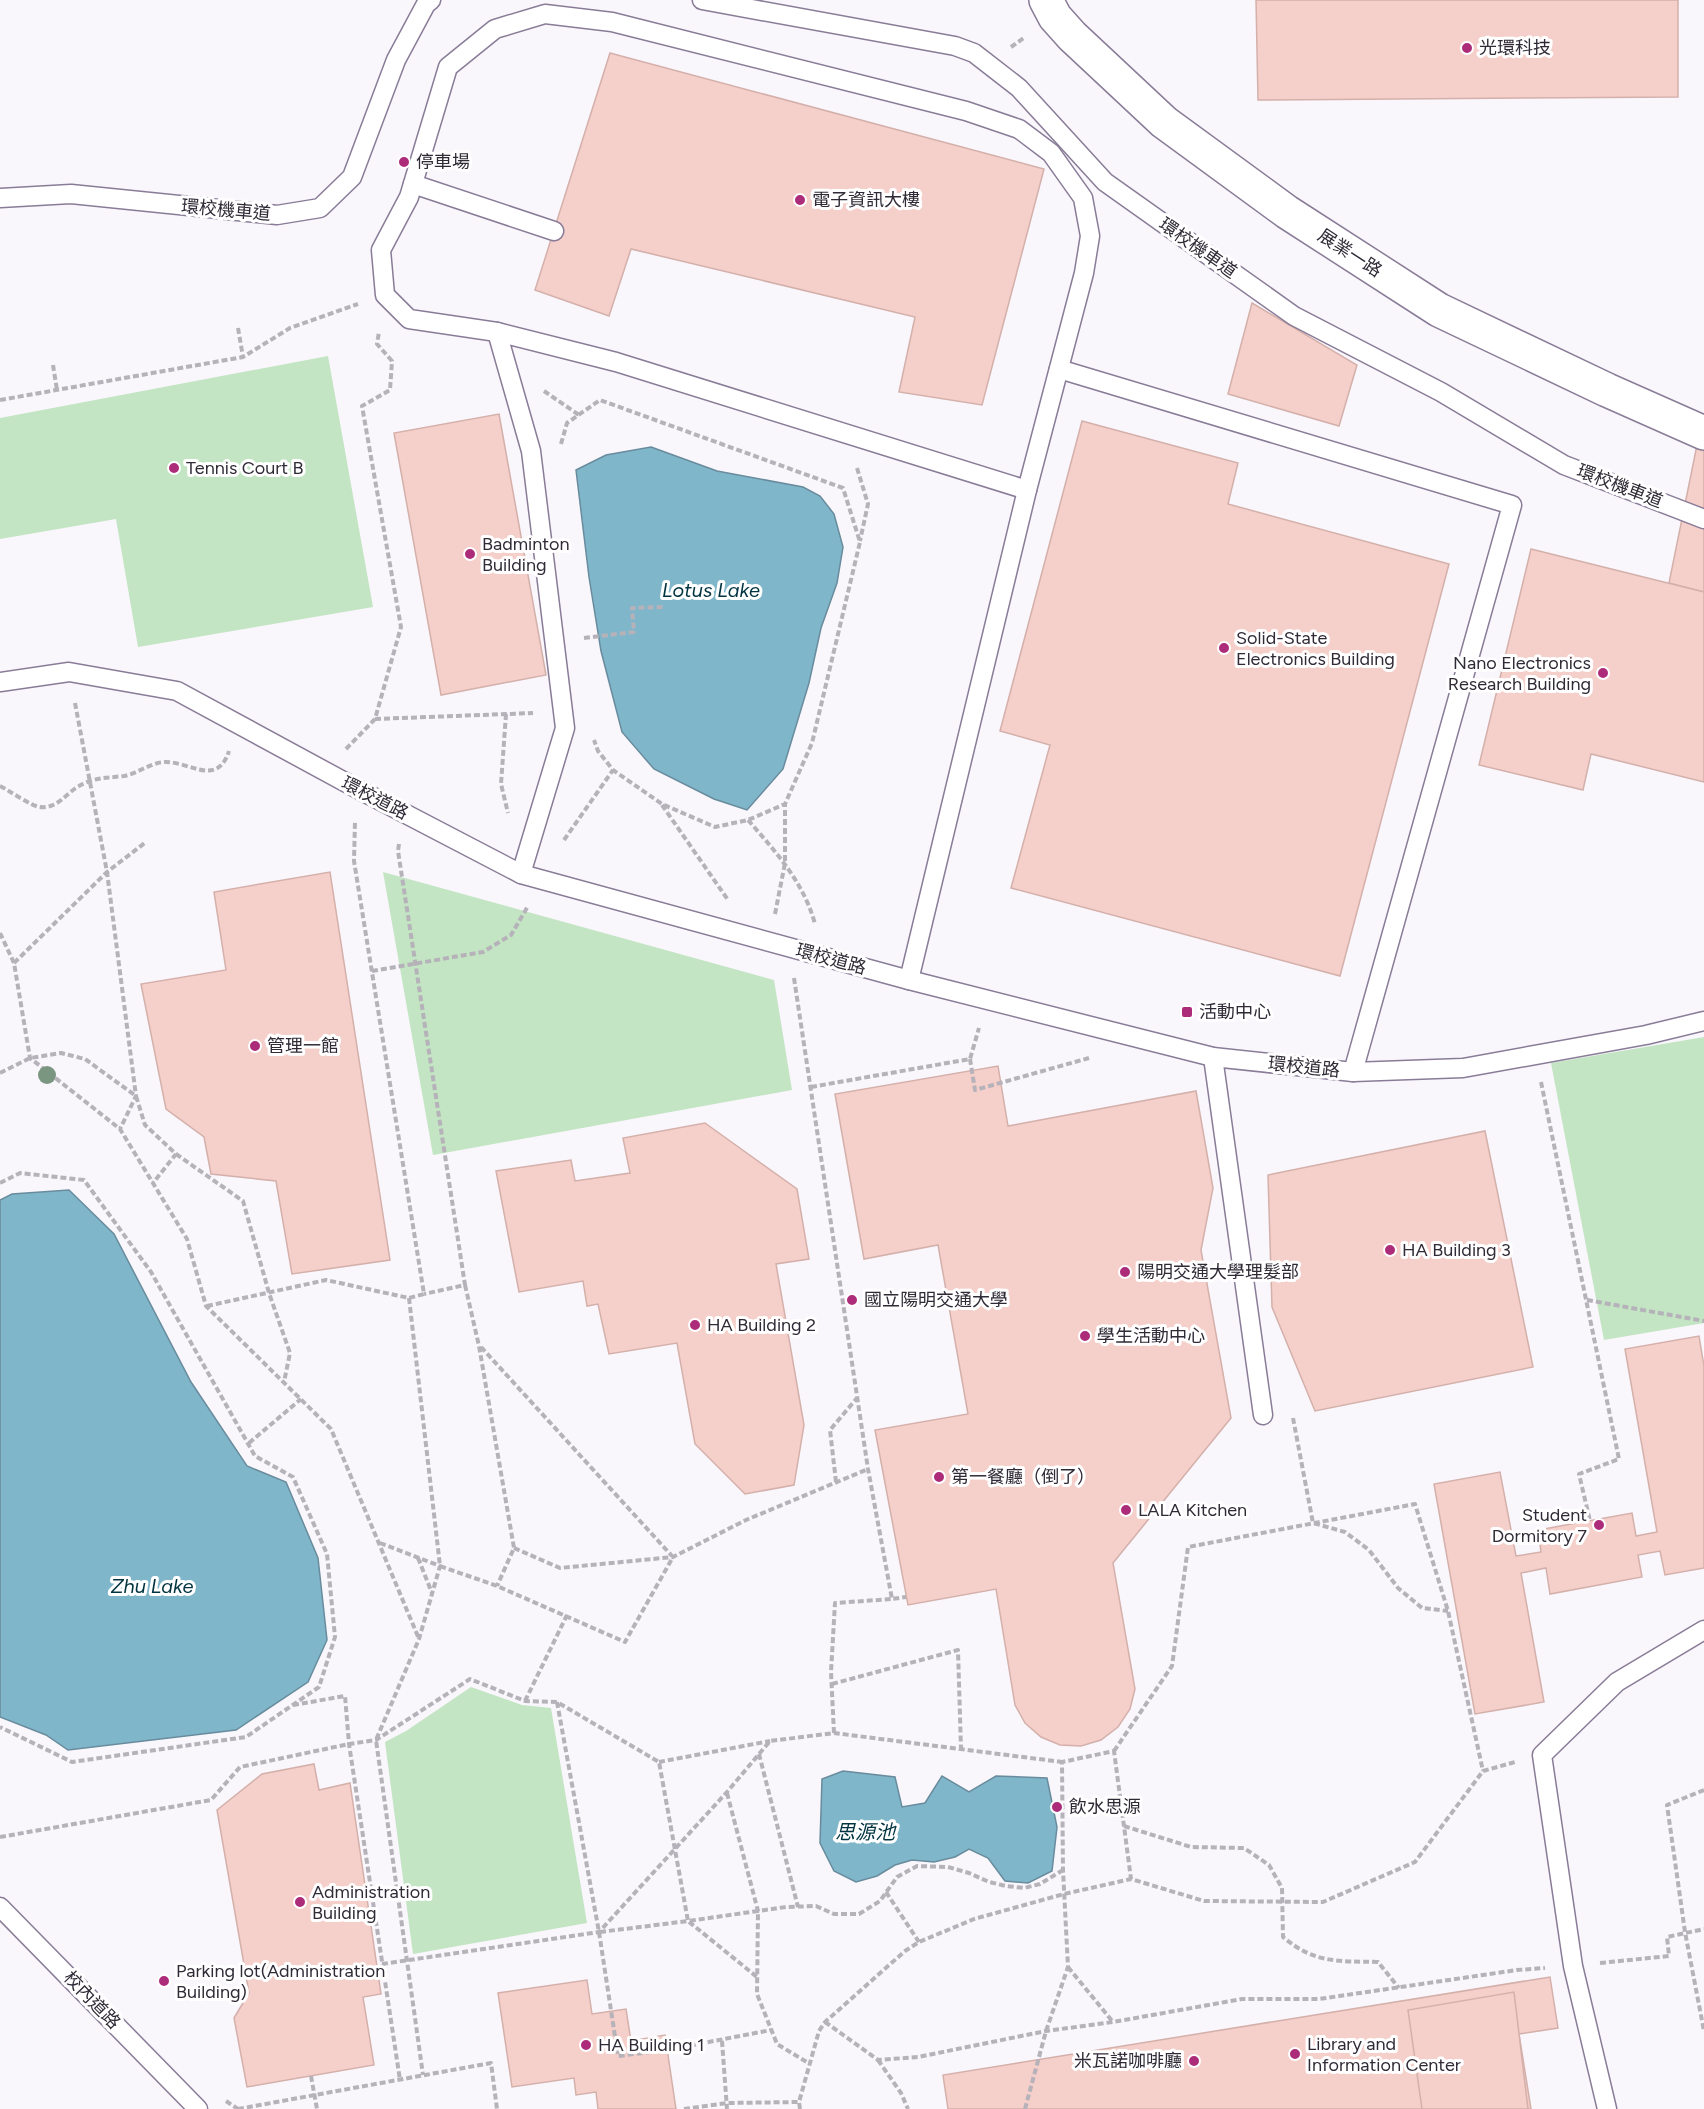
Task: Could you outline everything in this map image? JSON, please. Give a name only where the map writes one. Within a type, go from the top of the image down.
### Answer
[{"type":"street","name":"展業一路","points":[[1046,0],[1055,16],[1072,36],[1164,122],[1287,213],[1439,309],[1704,434]]},
{"type":"lane","name":"環校機車道","points":[[0,198],[71,194],[277,215],[321,208],[352,177],[396,60],[426,4],[431,0]]},
{"type":"lane","name":"環校機車道","points":[[702,0],[955,46],[974,53],[1019,88],[1105,182],[1294,316],[1441,392],[1564,465],[1704,519]]},
{"type":"lane","points":[[909,980],[1027,490],[1084,273],[1090,236],[1083,198],[1051,153],[1019,129],[966,111],[612,22],[545,14],[495,29],[448,67],[414,184],[381,250],[391,301],[410,319],[497,332],[616,362],[1027,490]]},
{"type":"lane","points":[[414,184],[554,231]]},
{"type":"lane","points":[[497,332],[531,452],[565,728],[529,876]]},
{"type":"lane","points":[[1059,369],[1512,505],[1353,1072]]},
{"type":"lane","name":"環校道路","points":[[0,682],[69,672],[177,691],[356,788],[529,876],[909,980],[1213,1057],[1353,1072],[1463,1068],[1635,1037],[1704,1021]]},
{"type":"lane","points":[[1213,1057],[1263,1415]]},
{"type":"lane","points":[[1607,2109],[1573,1966],[1542,1755],[1617,1682],[1704,1630]]},
{"type":"lane","name":"校內道路","points":[[0,1907],[198,2109]]},
{"type":"path","points":[[0,400],[243,357],[290,328],[391,301]]},
{"type":"path","points":[[324,771],[375,719],[401,627],[362,406],[390,390],[392,361],[377,344],[391,301]]},
{"type":"path","points":[[238,328],[243,357]]},
{"type":"path","points":[[53,365],[57,390]]},
{"type":"path","points":[[558,454],[567,423],[600,400],[843,488],[860,542]]},
{"type":"path","points":[[762,940],[785,863],[785,804],[812,743],[868,504],[847,434]]},
{"type":"path","points":[[577,639],[634,632],[632,608],[664,607]]},
{"type":"path","points":[[69,672],[107,872],[136,1096],[145,1125],[176,1155],[243,1201],[269,1293],[290,1353],[284,1383]]},
{"type":"path","points":[[375,719],[563,712],[581,708],[598,751],[613,771],[662,804],[715,827],[748,820],[785,804]]},
{"type":"path","points":[[499,862],[511,833],[501,784],[506,714]]},
{"type":"path","points":[[0,786],[38,807],[51,806],[66,798],[78,786],[90,781],[108,776],[125,776],[161,762],[179,764],[207,772],[219,768],[228,755],[237,724]]},
{"type":"path","points":[[372,971],[483,952],[511,935],[526,912],[529,876],[613,771]]},
{"type":"path","points":[[356,788],[354,861],[424,1294]]},
{"type":"path","points":[[662,804],[762,940]]},
{"type":"path","points":[[402,812],[398,851],[415,963],[465,1285],[479,1346],[514,1548],[497,1586]]},
{"type":"path","points":[[748,820],[785,863],[810,907],[824,957]]},
{"type":"path","points":[[14,963],[107,872],[146,842]]},
{"type":"path","points":[[0,933],[14,963],[30,1058],[120,1129],[187,1239],[206,1306],[331,1429],[419,1639]]},
{"type":"path","points":[[790,947],[868,1469],[892,1599]]},
{"type":"path","points":[[987,1000],[970,1059],[975,1090],[1095,1056]]},
{"type":"path","points":[[0,1073],[30,1058],[61,1053],[85,1059],[136,1096]]},
{"type":"path","points":[[1536,1055],[1619,1459],[1579,1474],[1590,1521]]},
{"type":"path","points":[[811,1087],[970,1059]]},
{"type":"path","points":[[120,1129],[136,1096]]},
{"type":"path","points":[[153,1183],[176,1155]]},
{"type":"path","points":[[0,1183],[20,1173],[84,1180],[151,1272],[255,1456],[293,1477],[327,1554],[335,1637],[319,1687],[246,1737],[72,1762],[0,1727]]},
{"type":"path","points":[[206,1306],[326,1280],[409,1298],[465,1285]]},
{"type":"path","points":[[409,1298],[440,1566],[419,1639],[376,1740],[423,2074]]},
{"type":"path","points":[[1587,1299],[1704,1321]]},
{"type":"path","points":[[479,1346],[673,1557]]},
{"type":"path","points":[[836,1483],[830,1431],[858,1397]]},
{"type":"path","points":[[249,1444],[301,1399]]},
{"type":"path","points":[[514,1548],[560,1568],[673,1557],[746,1520],[868,1469]]},
{"type":"path","points":[[1131,1880],[1114,1751],[1172,1666],[1188,1548],[1415,1504],[1448,1611],[1483,1771]]},
{"type":"path","points":[[1313,1523],[1345,1532],[1369,1550],[1398,1588],[1422,1608],[1448,1611]]},
{"type":"path","points":[[380,1543],[497,1586],[625,1642],[673,1557]]},
{"type":"path","points":[[417,1558],[432,1594]]},
{"type":"path","points":[[834,1732],[831,1684],[835,1603],[906,1597]]},
{"type":"path","points":[[525,1701],[567,1615]]},
{"type":"path","points":[[831,1684],[958,1650],[962,1749]]},
{"type":"path","points":[[0,1837],[211,1800],[240,1767],[376,1740],[470,1679],[525,1701],[557,1702],[659,1762],[770,1741],[834,1732],[1062,1762],[1114,1751]]},
{"type":"path","points":[[291,1706],[345,1696],[349,1744],[400,2080]]},
{"type":"path","points":[[557,1702],[599,1932],[618,2056],[771,2030]]},
{"type":"path","points":[[599,1932],[727,1792],[770,1741]]},
{"type":"path","points":[[759,1754],[798,1907]]},
{"type":"path","points":[[800,2109],[799,2102],[819,2031],[825,2022],[905,1951],[919,1942],[974,1919],[1064,1894],[1131,1880],[1204,1901],[1323,1902],[1415,1862],[1483,1771],[1542,1755]]},
{"type":"path","points":[[659,1762],[688,1921],[758,1977]]},
{"type":"path","points":[[1025,2109],[1046,2031],[1068,1967],[1063,1870],[1062,1762]]},
{"type":"path","points":[[1704,1790],[1667,1805],[1685,1932],[1704,2031]]},
{"type":"path","points":[[727,1792],[758,1911],[757,1994],[777,2044],[810,2064]]},
{"type":"path","points":[[1124,1826],[1191,1847],[1244,1848],[1269,1865],[1282,1888],[1283,1937],[1299,1950],[1330,1960],[1378,1962],[1399,1988]]},
{"type":"path","points":[[382,1964],[758,1911],[816,1906],[834,1914],[860,1914],[880,1901],[897,1877],[916,1866],[948,1867],[989,1882],[1024,1888],[1040,1884],[1063,1870]]},
{"type":"path","points":[[886,1892],[919,1942]]},
{"type":"path","points":[[1573,1966],[1669,1956],[1668,1936],[1704,1929]]},
{"type":"path","points":[[1068,1967],[1113,2022]]},
{"type":"path","points":[[878,2060],[918,2057],[1046,2031],[1113,2022],[1242,1999],[1319,1999],[1516,1970]]},
{"type":"path","points":[[825,2022],[878,2060],[901,2093],[908,2109]]},
{"type":"path","points":[[722,2040],[727,2109]]},
{"type":"path","points":[[238,2109],[491,2062],[497,2109]]},
{"type":"path","points":[[311,2076],[317,2109]]},
{"type":"path","points":[[684,2109],[727,2103],[799,2102]]},
{"type":"green space","name":"Tennis Court B","points":[[328,356],[373,607],[138,647],[116,519],[0,539],[0,418]]},
{"type":"green space","points":[[383,872],[774,980],[792,1090],[433,1155]]},
{"type":"green space","points":[[1704,1037],[1704,1323],[1604,1340],[1551,1063]]},
{"type":"green space","points":[[471,1687],[522,1705],[551,1708],[587,1923],[413,1954],[385,1742],[406,1731]]},
{"type":"water","name":"Lotus Lake","points":[[651,447],[717,471],[803,487],[820,496],[834,514],[843,547],[837,583],[821,628],[809,683],[783,769],[747,810],[714,799],[654,769],[622,732],[601,651],[576,470],[606,455]]},
{"type":"water","name":"Zhu Lake","points":[[69,1190],[114,1234],[191,1382],[247,1466],[286,1482],[318,1558],[327,1640],[308,1682],[236,1730],[68,1750],[46,1735],[0,1717],[0,1200],[12,1194]]},
{"type":"water","name":"思源池","points":[[843,1771],[895,1777],[902,1807],[925,1803],[942,1776],[969,1792],[996,1776],[1047,1778],[1057,1827],[1052,1871],[1028,1883],[1005,1881],[988,1858],[969,1849],[955,1857],[934,1862],[912,1860],[895,1865],[877,1876],[856,1882],[834,1871],[820,1843],[822,1779]]},
{"type":"building","name":"光環科技","points":[[1256,0],[1678,0],[1678,97],[1258,100]]},
{"type":"building","name":"電子資訊大樓","points":[[610,53],[1044,169],[982,405],[899,392],[915,317],[631,249],[609,316],[535,290]]},
{"type":"building","points":[[1252,303],[1357,365],[1339,426],[1228,394]]},
{"type":"building","name":"Badminton Building","points":[[499,414],[546,675],[441,695],[394,433]]},
{"type":"building","name":"Solid-State Electronics Building","points":[[1082,421],[1238,463],[1228,504],[1449,564],[1340,976],[1011,888],[1050,745],[1000,731]]},
{"type":"building","points":[[1698,440],[1704,442],[1704,592],[1669,583]]},
{"type":"building","name":"Nano Electronics Research Building","points":[[1531,549],[1704,592],[1704,782],[1591,754],[1583,790],[1479,765]]},
{"type":"building","name":"管理一館","points":[[330,872],[390,1260],[292,1274],[276,1181],[211,1174],[204,1137],[166,1109],[141,984],[226,970],[214,892]]},
{"type":"building","name":"學生活動中心","points":[[998,1066],[1008,1126],[1196,1091],[1213,1188],[1201,1250],[1231,1418],[1113,1563],[1135,1689],[1130,1709],[1118,1727],[1101,1740],[1081,1746],[1060,1745],[1041,1737],[1025,1723],[1015,1705],[996,1589],[908,1605],[875,1430],[968,1414],[938,1245],[864,1259],[835,1094]]},
{"type":"building","name":"HA Building 2","points":[[705,1123],[797,1189],[809,1259],[776,1264],[804,1425],[794,1485],[745,1494],[695,1444],[677,1343],[609,1354],[598,1304],[587,1306],[583,1281],[519,1292],[496,1171],[571,1160],[575,1181],[630,1173],[623,1138]]},
{"type":"building","name":"HA Building 3","points":[[1485,1131],[1533,1367],[1315,1411],[1272,1307],[1268,1175]]},
{"type":"building","name":"Student Dormitory 7","points":[[1699,1336],[1704,1366],[1704,1568],[1665,1575],[1660,1551],[1638,1555],[1642,1577],[1550,1594],[1546,1568],[1521,1573],[1544,1702],[1475,1714],[1434,1484],[1500,1472],[1516,1556],[1541,1552],[1538,1530],[1632,1513],[1636,1536],[1657,1532],[1625,1349]]},
{"type":"building","name":"Administration Building","points":[[314,1764],[319,1790],[350,1783],[381,1994],[363,1997],[374,2065],[247,2087],[234,2018],[249,1993],[217,1810],[262,1774]]},
{"type":"building","name":"Library and Information Center","points":[[1550,1977],[1558,2028],[1519,2034],[1531,2109],[948,2109],[943,2075]]},
{"type":"building","name":"HA Building 1","points":[[587,1980],[592,2014],[626,2009],[631,2041],[665,2035],[676,2109],[598,2109],[596,2092],[576,2095],[574,2078],[512,2087],[498,1993]]},
{"type":"building","points":[[1514,1992],[1528,2109],[1422,2109],[1408,2010]]},
{"type":"place","name":"光環科技","points":[[1467,48]]},
{"type":"place","name":"停車場","points":[[404,162]]},
{"type":"place","name":"電子資訊大樓","points":[[800,200]]},
{"type":"place","name":"Tennis Court B","points":[[174,468]]},
{"type":"place","name":"Badminton Building","points":[[470,554]]},
{"type":"place","name":"Solid-State Electronics Building","points":[[1224,648]]},
{"type":"place","name":"Nano Electronics Research Building","points":[[1603,673]]},
{"type":"place","name":"活動中心","points":[[1187,1012]]},
{"type":"place","name":"管理一館","points":[[255,1046]]},
{"type":"place","name":"HA Building 3","points":[[1390,1250]]},
{"type":"place","name":"陽明交通大學理髮部","points":[[1125,1272]]},
{"type":"place","name":"國立陽明交通大學","points":[[852,1300]]},
{"type":"place","name":"HA Building 2","points":[[695,1325]]},
{"type":"place","name":"學生活動中心","points":[[1085,1336]]},
{"type":"place","name":"第一餐廳（倒了）","points":[[939,1477]]},
{"type":"place","name":"LALA Kitchen","points":[[1126,1510]]},
{"type":"place","name":"Student Dormitory 7","points":[[1599,1525]]},
{"type":"place","name":"飲水思源","points":[[1057,1807]]},
{"type":"place","name":"Administration Building","points":[[300,1902]]},
{"type":"place","name":"Parking lot(Administration Building)","points":[[164,1981]]},
{"type":"place","name":"HA Building 1","points":[[586,2045]]},
{"type":"place","name":"Library and Information Center","points":[[1295,2054]]},
{"type":"place","name":"米瓦諾咖啡廳","points":[[1194,2061]]}]
